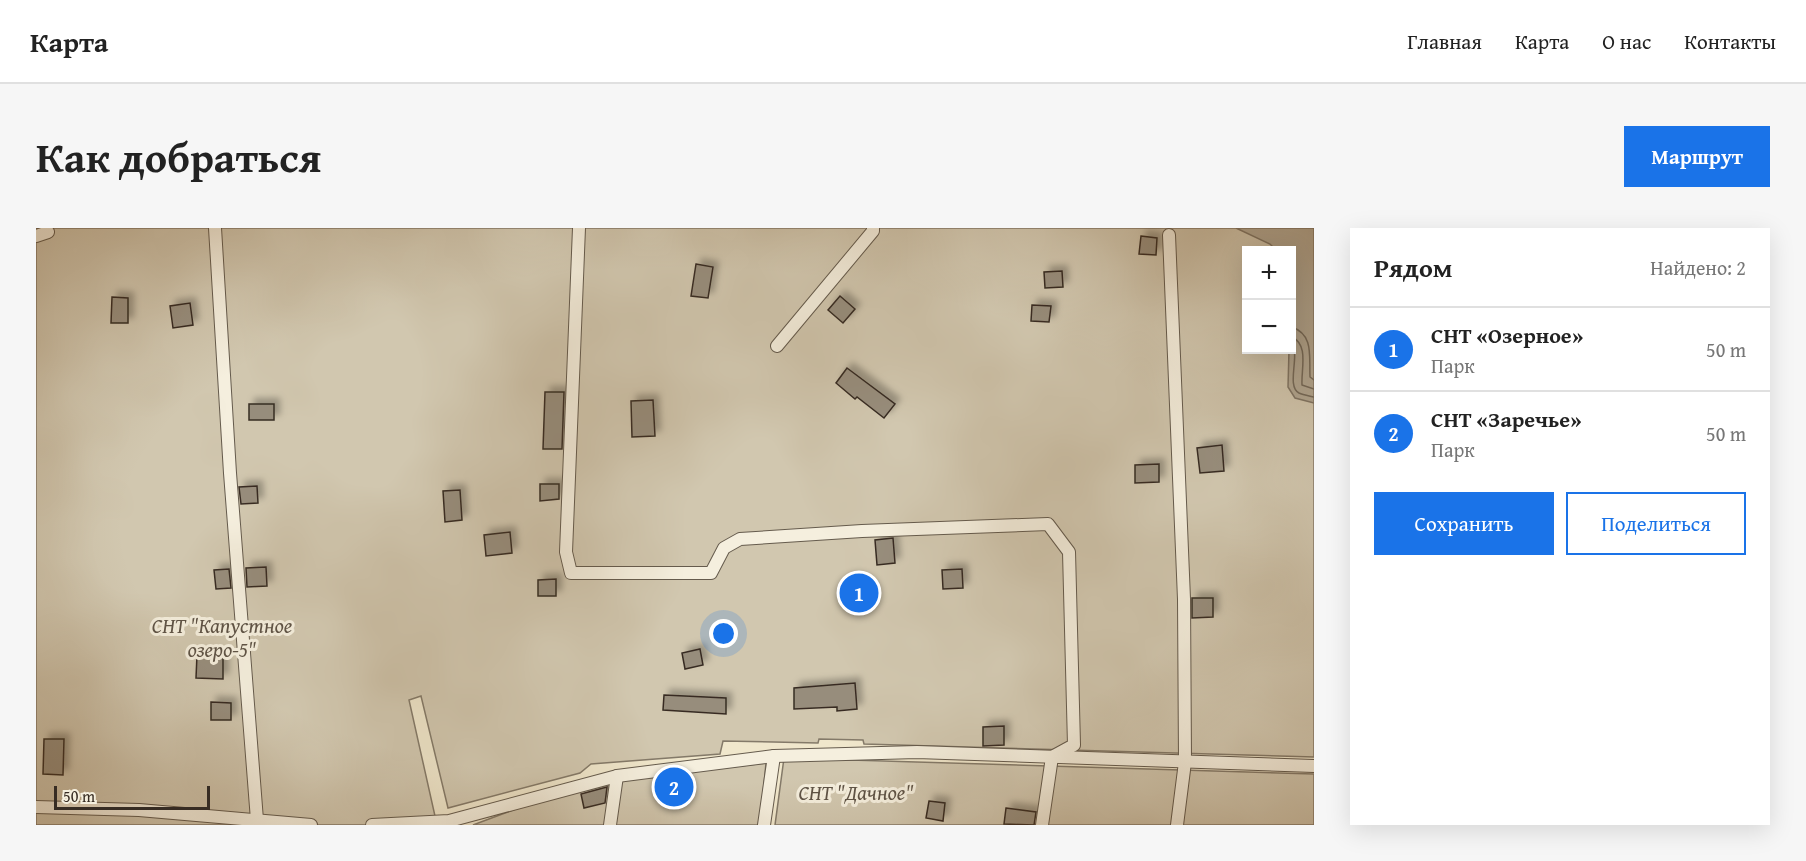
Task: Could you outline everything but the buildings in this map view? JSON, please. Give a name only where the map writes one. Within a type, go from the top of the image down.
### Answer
[{"type":"lane","points":[[215,228],[230,473],[257,820]]},
{"type":"lane","points":[[579,228],[566,552],[570,573],[711,573],[724,548],[740,539],[861,531],[1048,524],[1069,552],[1074,745],[1052,757]]},
{"type":"lane","points":[[777,346],[873,231],[873,228]]},
{"type":"lane","points":[[1169,235],[1184,599],[1185,762],[1177,825]]},
{"type":"lane","points":[[372,825],[449,823],[617,776],[774,756],[917,752],[1314,766]]},
{"type":"lane","points":[[764,825],[774,756]]},
{"type":"lane","points":[[1042,825],[1052,757]]},
{"type":"lane","points":[[610,825],[617,776]]},
{"type":"lane","points":[[36,807],[139,810],[311,825]]},
{"type":"green space","name":"СНТ \"Капустное озеро-5\"","points":[[36,228],[1314,228],[1314,757],[864,744],[863,740],[819,739],[818,743],[723,741],[720,754],[591,764],[580,773],[448,808],[421,696],[409,700],[437,825],[36,825]]},
{"type":"green space","name":"СНТ \"Дачное\"","points":[[784,758],[1314,774],[1314,825],[775,825]]},
{"type":"green space","points":[[766,763],[760,825],[473,825],[561,792],[609,781]]},
{"type":"water","points":[[1236,228],[1314,228],[1314,403],[1295,398],[1288,387],[1289,354],[1296,354],[1296,246],[1272,246]]},
{"type":"place","name":"СНТ «Озерное»","points":[[859,593]]},
{"type":"place","name":"СНТ «Заречье»","points":[[674,787]]}]
